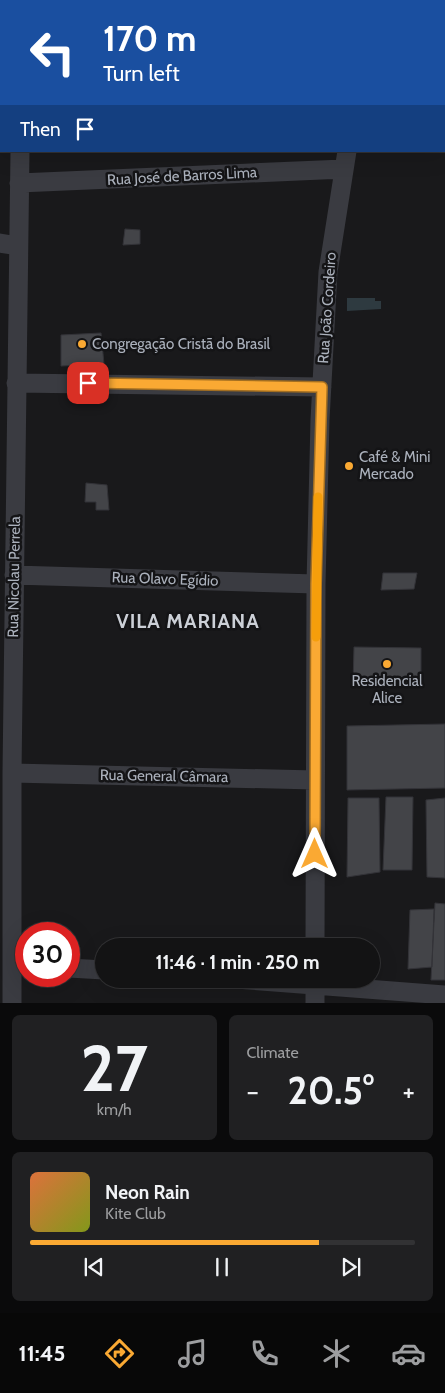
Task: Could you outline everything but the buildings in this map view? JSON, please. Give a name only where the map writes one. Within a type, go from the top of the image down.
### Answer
[{"type":"street","name":"Rua Nicolau Perrela","points":[[15,924],[6,800],[12,773],[7,603],[14,575],[16,383],[9,244],[19,183],[20,152]]},
{"type":"street","name":"Rua José de Barros Lima","points":[[19,183],[346,160]]},
{"type":"street","name":"Rua João Cordeiro","points":[[315,938],[316,584],[322,387],[328,272],[346,160]]},
{"type":"street","points":[[16,383],[322,387]]},
{"type":"street","name":"Rua Olavo Egídio","points":[[14,575],[316,584]]},
{"type":"street","name":"Rua General Câmara","points":[[12,773],[315,780]]},
{"type":"street","points":[[80,969],[95,969]]},
{"type":"street","name":"Rua Nicolau Perrela","points":[[12,1003],[15,984]]},
{"type":"street","points":[[315,988],[315,1003]]},
{"type":"street","points":[[380,988],[445,995]]},
{"type":"shaded area","points":[[347,298],[375,298],[375,301],[381,301],[381,309],[347,311]]},
{"type":"slow traffic","points":[[316,637],[318,497]]},
{"type":"place","name":"Congregação Cristã do Brasil","points":[[82,344]]},
{"type":"place","name":"Café & Mini Mercado","points":[[349,466]]},
{"type":"place","name":"Residencial Alice","points":[[387,664]]},
{"type":"district","name":"VILA MARIANA","points":[[188,621]]},
{"type":"route","points":[[88,383],[322,387],[316,584],[315,854]]}]
